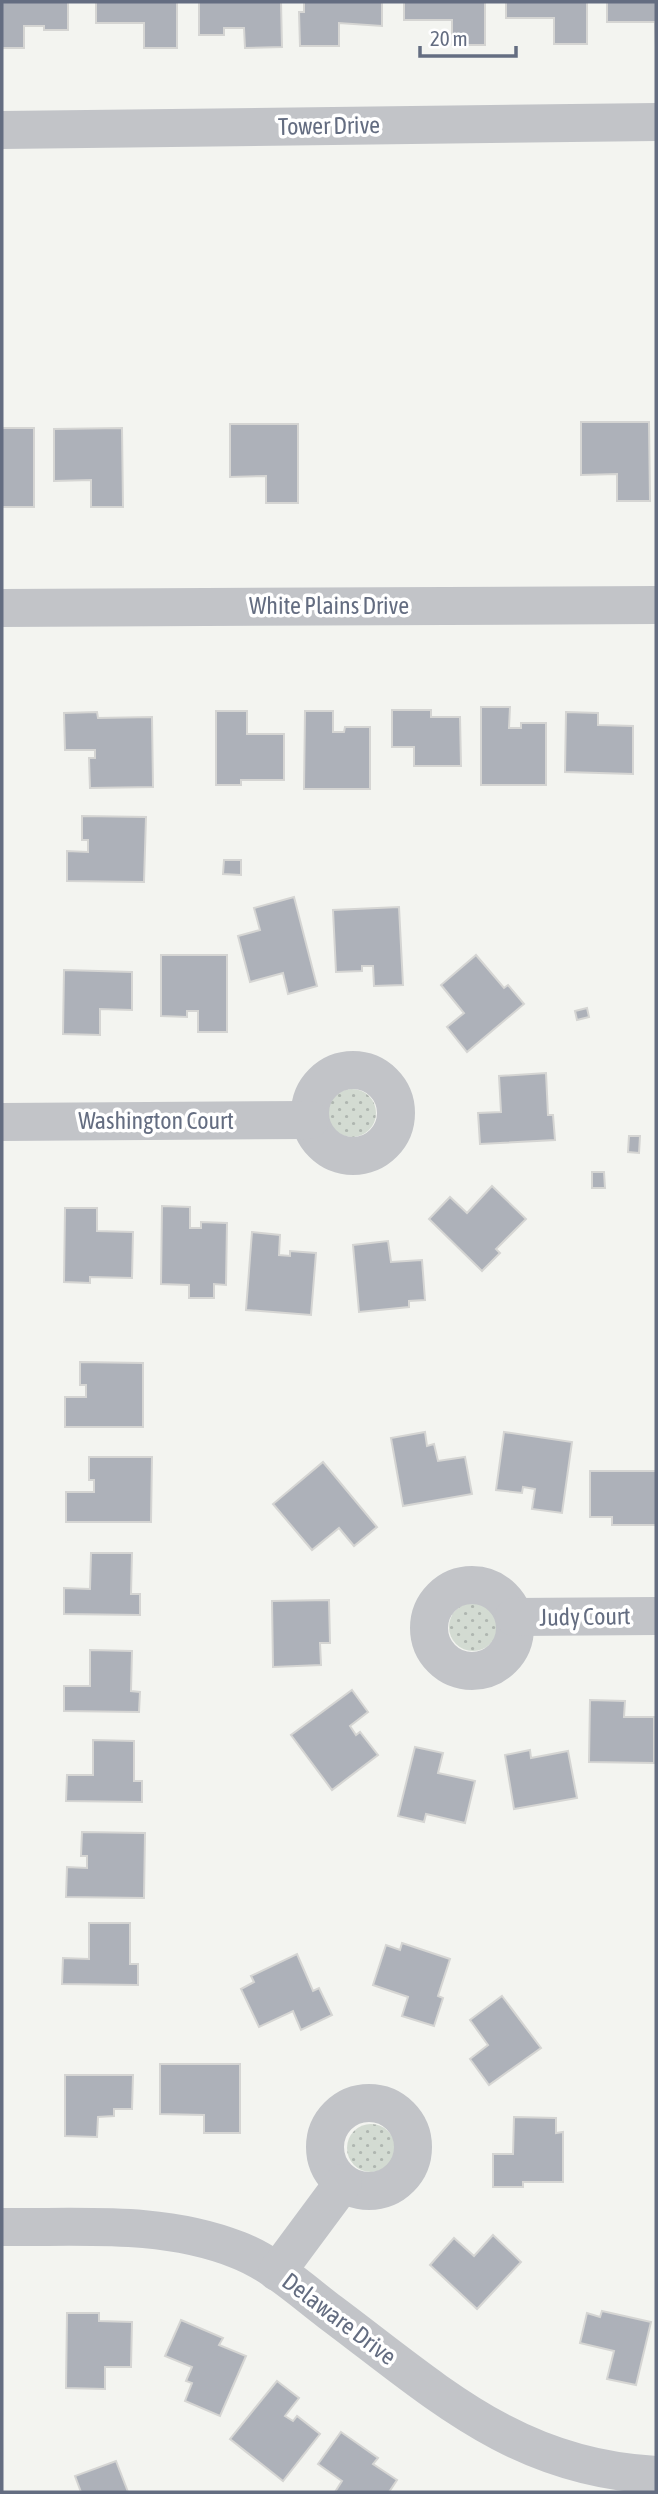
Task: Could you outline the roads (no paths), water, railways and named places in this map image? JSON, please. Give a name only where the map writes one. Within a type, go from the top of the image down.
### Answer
[{"type":"street","name":"Tower Drive","points":[[2,130],[656,122]]},
{"type":"street","name":"White Plains Drive","points":[[2,608],[656,605]]},
{"type":"street","name":"Washington Court","points":[[2,1122],[310,1120]]},
{"type":"street","name":"Judy Court","points":[[514,1617],[656,1616]]},
{"type":"street","points":[[277,2272],[343,2183]]},
{"type":"street","name":"Delaware Drive","points":[[2,2227],[154,2228],[198,2235],[241,2251],[277,2272],[461,2410],[495,2432],[535,2451],[577,2465],[625,2474],[656,2475]]}]
